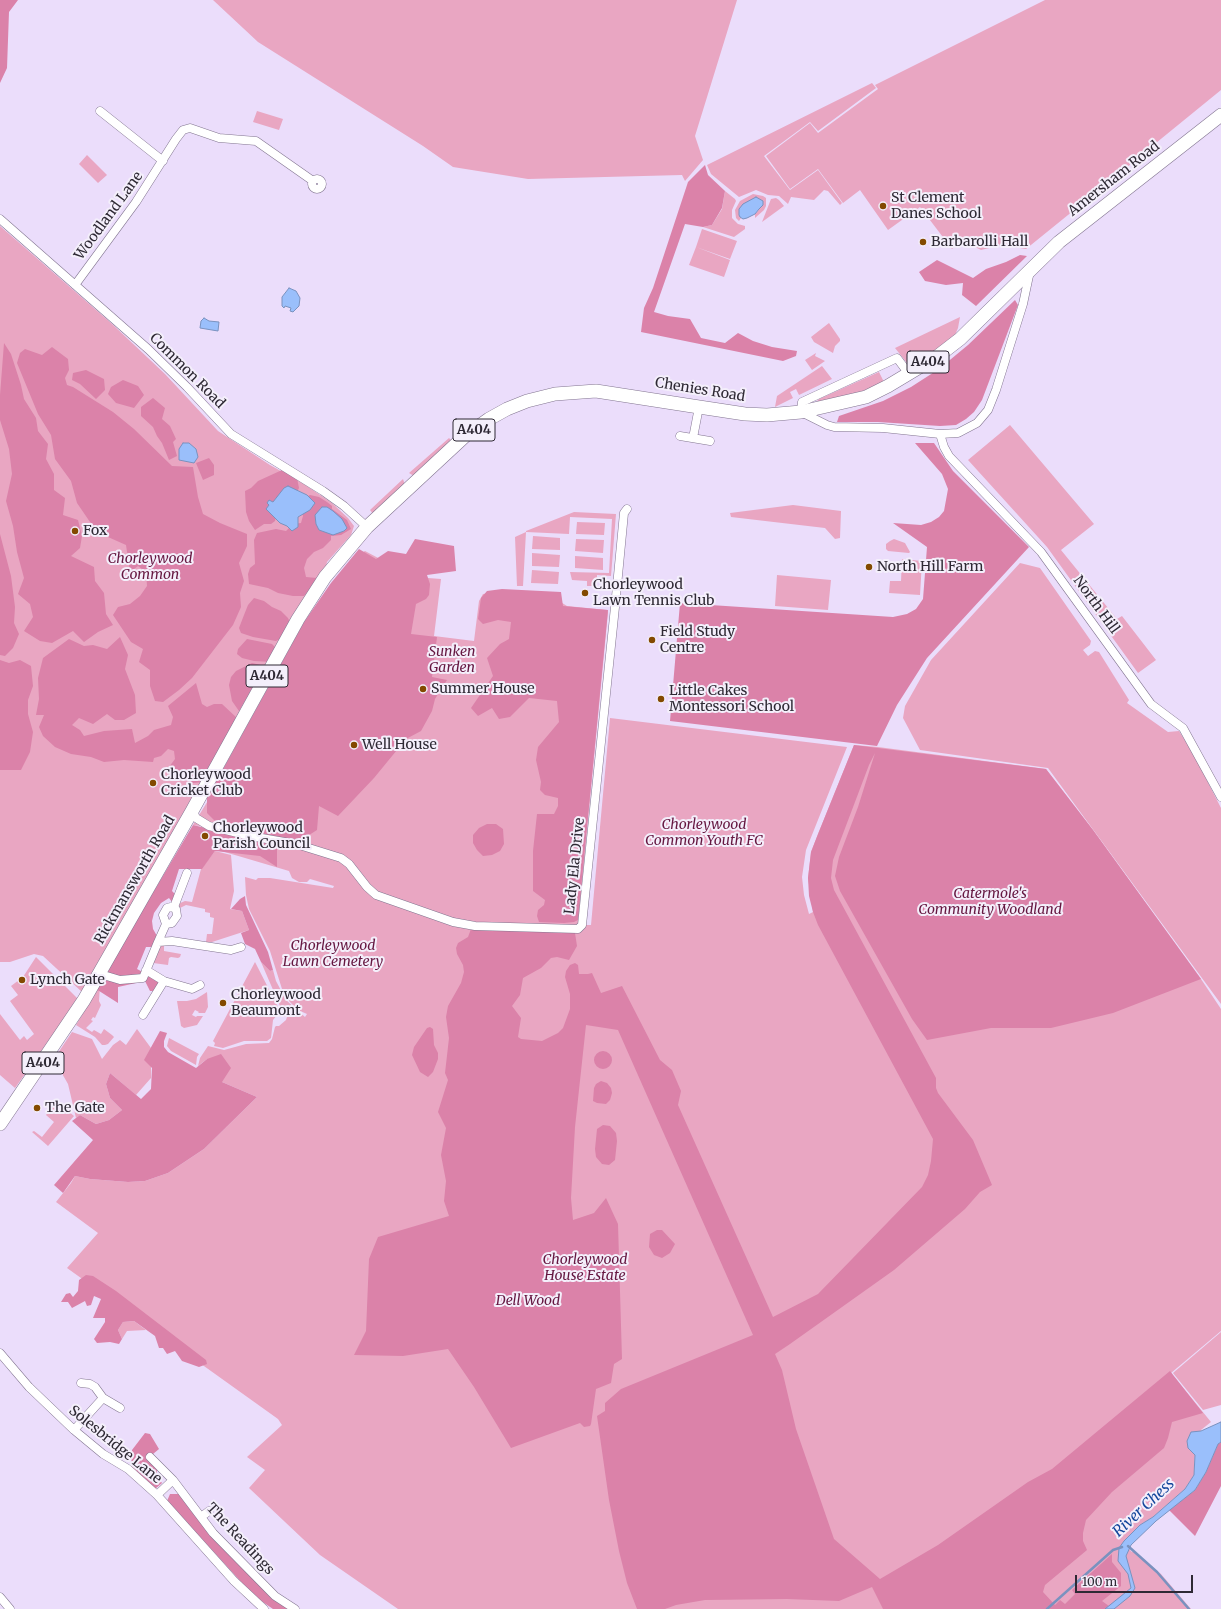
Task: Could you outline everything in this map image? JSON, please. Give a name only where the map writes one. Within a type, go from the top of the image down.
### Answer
[{"type":"main road","name":"Amersham Road","points":[[1030,271],[1059,242],[1221,115]]},
{"type":"main road","name":"Chenies Road","points":[[366,527],[465,436],[507,409],[527,401],[555,394],[596,391],[745,414],[767,415],[802,412],[866,397],[888,386],[938,356],[960,339],[1030,271]]},
{"type":"main road","name":"Rickmansworth Road","points":[[0,1124],[60,1037],[100,974],[193,811],[298,619],[332,567],[366,527]]},
{"type":"street","points":[[100,111],[163,161]]},
{"type":"street","name":"Woodland Lane","points":[[75,285],[136,202],[183,130],[190,128],[219,138],[256,142],[313,181]]},
{"type":"street","name":"Common Road","points":[[0,219],[148,349],[187,387],[231,434],[323,491],[344,506],[366,527]]},
{"type":"street","points":[[909,374],[897,358],[802,402],[802,412],[834,427],[883,428],[940,434],[958,433],[966,430],[977,423],[988,410],[996,390],[1023,304],[1030,271]]},
{"type":"street","points":[[693,438],[699,407]]},
{"type":"street","name":"North Hill","points":[[940,434],[944,447],[949,456],[1042,552],[1152,704],[1182,728],[1221,797]]},
{"type":"street","points":[[680,436],[710,441]]},
{"type":"street","name":"Lady Ela Drive","points":[[193,811],[196,818],[209,826],[250,836],[296,844],[341,858],[349,864],[367,887],[376,894],[453,922],[475,926],[578,929],[582,925],[615,614],[624,513],[627,509]]},
{"type":"street","points":[[100,974],[120,980],[143,978],[166,924],[163,918],[165,911],[167,908],[174,907],[186,873]]},
{"type":"street","points":[[158,942],[172,941],[231,950],[241,947]]},
{"type":"street","points":[[146,970],[164,981],[192,990],[200,985]]},
{"type":"street","points":[[143,1015],[164,981]]},
{"type":"street","name":"Solesbridge Lane","points":[[0,1353],[29,1386],[74,1430],[102,1454],[128,1469],[157,1495],[229,1576],[264,1609]]},
{"type":"street","points":[[81,1383],[90,1384],[95,1387],[103,1398],[120,1408]]},
{"type":"street","points":[[74,1430],[103,1398]]},
{"type":"street","name":"The Readings","points":[[156,1459],[213,1533],[276,1596],[295,1609]]},
{"type":"street","points":[[157,1495],[173,1480]]},
{"type":"street","points":[[201,1517],[209,1511]]},
{"type":"street","points":[[0,1597],[10,1609]]},
{"type":"green space","points":[[0,0],[18,0],[9,12],[7,68],[0,83]]},
{"type":"green space","points":[[213,0],[737,0],[695,136],[703,160],[685,181],[682,175],[528,179],[453,167],[423,146],[258,42]]},
{"type":"green space","points":[[1045,0],[1221,0],[1221,90],[1140,156],[1141,158],[1131,164],[1026,249],[1002,245],[981,250],[961,240],[952,249],[920,207],[888,230],[860,190],[843,203],[818,169],[790,189],[766,156],[810,123],[818,133],[878,89],[875,85]]},
{"type":"green space","points":[[872,83],[876,88],[818,131],[810,122],[764,156],[790,190],[818,170],[842,203],[840,205],[828,191],[824,190],[814,200],[791,197],[788,204],[779,196],[768,195],[756,190],[739,197],[711,174],[707,165]]},
{"type":"green space","points":[[257,111],[283,119],[279,130],[253,122]]},
{"type":"green space","points":[[87,155],[107,175],[98,183],[79,164]]},
{"type":"green space","points":[[705,165],[708,175],[725,191],[722,208],[712,225],[703,227],[685,224],[654,312],[668,316],[690,319],[701,338],[725,343],[738,333],[753,341],[772,347],[797,351],[796,356],[783,361],[641,332],[644,308],[653,288],[688,182]]},
{"type":"green space","points":[[725,191],[736,201],[732,210],[732,218],[738,224],[745,226],[745,229],[734,237],[703,227],[712,225],[722,209]]},
{"type":"green space","points":[[753,194],[766,198],[766,206],[764,210],[755,218],[755,214],[763,205],[740,217],[741,218],[739,221],[736,218],[735,210],[740,201]]},
{"type":"green space","points":[[776,198],[784,206],[762,222],[771,199]]},
{"type":"green space","name":"Chorleywood Common","points":[[0,226],[111,323],[165,374],[218,431],[332,503],[354,526],[351,535],[327,562],[326,567],[82,992],[43,956],[34,954],[10,962],[0,962]]},
{"type":"green space","points":[[702,229],[737,241],[730,259],[696,247]]},
{"type":"green space","points":[[696,247],[730,260],[724,277],[689,265]]},
{"type":"green space","points":[[1020,255],[1027,256],[976,306],[962,295],[963,283],[946,285],[925,281],[919,272],[937,260],[973,278],[986,269]]},
{"type":"green space","points":[[1015,300],[1018,305],[982,400],[974,412],[966,419],[956,425],[940,426],[878,422],[837,422],[839,416],[883,401],[911,387],[939,369],[968,345]]},
{"type":"green space","points":[[960,317],[955,335],[925,358],[914,364],[907,363],[895,348]]},
{"type":"green space","points":[[829,323],[840,339],[835,346],[833,353],[814,342],[811,337]]},
{"type":"green space","points":[[4,343],[11,354],[24,399],[36,418],[38,431],[48,444],[46,459],[54,474],[54,490],[65,498],[63,515],[78,520],[82,536],[80,548],[71,556],[94,567],[95,581],[104,593],[106,614],[113,625],[98,632],[84,642],[73,631],[52,643],[40,641],[24,631],[33,617],[30,604],[18,594],[24,578],[6,501],[12,474],[9,449],[0,420],[0,395]]},
{"type":"green space","points":[[52,347],[68,359],[69,370],[65,378],[67,385],[73,387],[113,412],[134,429],[172,466],[193,467],[198,497],[203,514],[247,534],[247,546],[239,563],[244,581],[240,593],[241,607],[233,625],[192,678],[163,702],[155,701],[150,686],[150,670],[139,662],[143,649],[131,642],[113,615],[118,607],[130,604],[140,596],[147,586],[146,572],[138,566],[130,572],[126,545],[108,537],[90,522],[77,503],[71,481],[55,459],[51,435],[38,414],[17,363],[20,353],[25,349],[42,355]]},
{"type":"green space","points":[[816,353],[815,356],[825,361],[812,370],[805,360]]},
{"type":"green space","points":[[822,366],[832,379],[799,395],[796,389],[790,392],[793,398],[775,407],[777,396]]},
{"type":"green space","points":[[86,370],[104,379],[105,390],[96,399],[80,384],[72,380],[73,373]]},
{"type":"green space","points":[[879,372],[884,382],[858,393],[816,402],[819,399]]},
{"type":"green space","points":[[123,380],[138,386],[144,395],[134,408],[116,403],[108,394],[111,387]]},
{"type":"green space","points":[[153,398],[165,408],[162,419],[170,426],[176,439],[173,442],[177,456],[169,460],[153,427],[141,416],[141,407]]},
{"type":"green space","points":[[1010,425],[1094,524],[1061,550],[1117,619],[1122,616],[1156,660],[1138,673],[1047,547],[968,460]]},
{"type":"green space","points":[[449,438],[452,441],[414,476],[409,473]]},
{"type":"green space","points":[[915,443],[934,443],[953,471],[1029,547],[927,658],[897,705],[877,746],[670,721],[680,603],[893,617],[907,614],[916,609],[923,599],[927,547],[893,523],[921,525],[931,522],[939,517],[944,511],[948,489],[942,474]]},
{"type":"green space","points":[[209,458],[214,465],[214,475],[203,480],[196,463]]},
{"type":"green space","points":[[282,470],[297,478],[299,488],[295,496],[277,512],[275,521],[271,524],[264,524],[255,530],[249,521],[246,512],[245,491],[251,488],[258,481]]},
{"type":"green space","points":[[403,479],[405,485],[373,514],[370,510]]},
{"type":"green space","points":[[310,495],[319,497],[332,506],[332,509],[347,520],[351,529],[341,535],[331,536],[331,540],[323,548],[314,552],[307,559],[304,568],[306,577],[317,578],[304,596],[293,596],[278,593],[268,588],[249,584],[248,574],[250,568],[255,564],[254,540],[257,533],[276,529],[286,531],[293,524],[301,523],[303,516],[300,506],[302,499]]},
{"type":"green space","points":[[793,505],[841,511],[840,538],[835,539],[825,528],[731,517],[730,513]]},
{"type":"green space","points":[[574,512],[616,514],[611,576],[597,575],[597,586],[587,586],[587,581],[572,580],[570,572],[609,573],[612,519],[570,517],[569,534],[526,532]]},
{"type":"green space","points":[[577,522],[605,523],[604,535],[576,534]]},
{"type":"green space","points":[[526,532],[523,586],[517,586],[515,537]]},
{"type":"green space","points":[[0,534],[11,576],[15,607],[14,623],[19,634],[13,648],[5,656],[0,655]]},
{"type":"green space","points":[[533,536],[560,538],[560,550],[532,549]]},
{"type":"green space","points":[[415,539],[454,546],[456,571],[427,575],[430,584],[429,595],[426,599],[416,604],[411,634],[437,637],[432,677],[447,680],[435,699],[432,711],[421,731],[406,739],[374,778],[338,816],[319,806],[317,830],[298,842],[230,830],[217,823],[207,813],[207,798],[304,622],[331,583],[359,549],[376,559],[388,551],[406,554]]},
{"type":"green space","points":[[576,539],[604,540],[603,553],[575,551]]},
{"type":"green space","points":[[894,539],[905,543],[910,552],[888,551],[886,549],[886,544]]},
{"type":"green space","name":"Chorleywood House Estate","points":[[365,551],[382,560],[428,578],[441,579],[434,636],[474,641],[479,601],[483,594],[500,592],[559,601],[567,606],[607,610],[578,925],[591,925],[610,718],[847,747],[806,850],[802,877],[804,895],[809,914],[813,912],[808,878],[811,852],[854,745],[1046,769],[1093,830],[1221,1009],[1221,1331],[1171,1373],[1211,1422],[1201,1430],[1195,1455],[1194,1475],[1185,1489],[1153,1517],[1140,1525],[1123,1543],[1132,1552],[1134,1551],[1161,1574],[1191,1609],[398,1609],[320,1555],[249,1488],[265,1470],[247,1457],[282,1425],[278,1419],[67,1268],[98,1233],[56,1202],[75,1176],[90,1179],[128,1182],[145,1181],[168,1173],[204,1149],[257,1097],[222,1082],[207,1059],[198,1066],[200,1058],[208,1046],[224,1050],[246,1044],[269,1043],[272,1039],[275,1027],[279,1026],[286,1020],[287,1017],[280,1015],[280,1006],[261,962],[270,971],[273,970],[276,981],[286,1000],[305,1017],[307,1014],[298,1010],[289,1001],[282,989],[270,951],[249,909],[246,895],[245,877],[256,880],[258,878],[270,878],[333,888],[334,886],[310,879],[307,882],[299,882],[292,878],[289,871],[218,850],[217,835],[200,826],[193,825],[360,554]]},
{"type":"green space","points":[[532,553],[560,555],[559,567],[532,566]]},
{"type":"green space","points":[[575,556],[603,558],[603,570],[575,568]]},
{"type":"green space","points":[[902,559],[922,561],[920,595],[889,593],[890,581],[901,581]]},
{"type":"green space","points":[[1020,563],[1040,568],[1091,641],[1090,645],[1083,650],[1088,656],[1095,651],[1099,652],[1129,700],[1127,703],[1168,732],[1179,731],[1193,753],[1221,808],[1221,1004],[1048,768],[920,750],[903,718],[905,706],[931,660]]},
{"type":"green space","points":[[532,570],[559,572],[558,584],[531,583]]},
{"type":"green space","points":[[777,575],[831,580],[828,610],[775,606]]},
{"type":"green space","points":[[502,589],[561,592],[563,606],[608,610],[578,920],[574,922],[539,922],[537,916],[538,910],[544,905],[545,900],[533,891],[533,851],[537,814],[554,814],[558,806],[558,798],[545,795],[540,790],[541,782],[536,760],[538,747],[559,722],[557,701],[529,698],[510,717],[499,719],[492,708],[478,716],[471,708],[493,676],[487,658],[500,644],[509,639],[511,622],[498,620],[483,624],[478,619],[481,598],[487,591]]},
{"type":"green space","points":[[254,598],[264,601],[281,611],[288,618],[291,625],[286,636],[276,641],[253,637],[241,633],[239,628],[248,605]]},
{"type":"green space","points":[[120,637],[128,655],[125,669],[135,695],[136,713],[124,720],[115,720],[107,714],[93,724],[79,718],[72,725],[80,730],[84,736],[104,731],[132,729],[135,743],[148,736],[154,730],[171,725],[173,717],[168,706],[196,683],[202,704],[207,707],[214,704],[222,704],[237,718],[202,782],[193,783],[172,771],[169,767],[175,759],[174,751],[168,749],[161,756],[154,758],[153,762],[124,760],[104,762],[91,757],[71,754],[55,747],[43,736],[39,727],[44,715],[36,715],[39,699],[38,678],[43,658],[69,639],[84,646],[93,645],[107,649]]},
{"type":"green space","points":[[247,639],[272,644],[275,647],[272,662],[254,661],[242,658],[237,654],[238,649]]},
{"type":"green space","points":[[0,660],[9,663],[20,660],[31,666],[33,686],[28,700],[28,714],[33,732],[30,752],[21,770],[0,770]]},
{"type":"green space","points":[[252,663],[265,666],[239,711],[232,701],[229,685],[231,677],[236,671]]},
{"type":"green space","points":[[854,745],[1046,769],[1093,830],[1201,979],[1113,1013],[1051,1028],[991,1028],[927,1040],[912,1019],[840,891],[835,876],[839,857],[858,807],[875,753],[869,765],[833,860],[831,878],[834,890],[936,1078],[936,1088],[938,1093],[973,1140],[992,1185],[980,1192],[965,1209],[894,1270],[775,1354],[782,1370],[796,1429],[834,1539],[880,1579],[938,1545],[1028,1482],[1052,1469],[1170,1371],[1203,1413],[1172,1422],[1164,1448],[1112,1492],[1086,1520],[1083,1541],[1087,1550],[1045,1585],[1043,1592],[1055,1605],[1060,1600],[1065,1604],[1075,1594],[1072,1590],[1112,1554],[1112,1562],[1121,1573],[1121,1586],[1102,1601],[1113,1609],[883,1609],[872,1587],[839,1601],[787,1599],[705,1600],[676,1605],[665,1609],[637,1609],[627,1583],[619,1551],[609,1500],[597,1416],[605,1411],[605,1403],[621,1389],[753,1335],[618,1030],[586,1025],[575,1127],[571,1198],[573,1220],[594,1213],[606,1198],[618,1224],[622,1359],[614,1364],[611,1383],[596,1389],[590,1426],[584,1427],[580,1423],[511,1448],[474,1387],[448,1349],[403,1356],[354,1355],[366,1331],[369,1259],[378,1237],[449,1216],[444,1201],[446,1181],[441,1155],[446,1128],[438,1112],[448,1080],[445,1073],[449,1038],[446,1017],[448,1006],[461,983],[464,972],[463,965],[457,954],[456,948],[458,943],[468,937],[471,929],[575,933],[577,946],[569,960],[557,957],[551,958],[541,968],[523,978],[520,995],[512,1006],[521,1018],[518,1037],[521,1039],[542,1041],[558,1033],[563,1028],[570,1009],[570,994],[565,977],[566,971],[570,965],[575,963],[578,965],[579,974],[592,973],[601,993],[622,986],[660,1060],[672,1070],[681,1091],[678,1105],[773,1317],[818,1294],[922,1187],[928,1175],[933,1139],[818,925],[809,896],[808,878],[811,852]]},
{"type":"green space","points":[[487,824],[496,824],[503,829],[504,844],[500,851],[492,855],[483,856],[473,843],[473,835],[479,828]]},
{"type":"green space","points":[[193,825],[277,845],[277,867],[260,856],[215,851],[202,869],[179,869],[172,891],[175,894],[172,902],[169,898],[161,903],[154,913],[152,921],[153,929],[157,936],[152,947],[146,947],[137,969],[160,981],[154,991],[150,991],[145,981],[118,987],[118,1003],[96,989]]},
{"type":"green space","points":[[215,851],[231,855],[234,891],[230,909],[242,911],[249,930],[212,942],[206,942],[207,934],[212,934],[214,918],[210,917],[210,913],[205,912],[205,909],[186,905],[180,908],[178,904],[185,901],[192,902],[201,869]]},
{"type":"green space","points":[[245,896],[246,905],[268,952],[273,970],[270,971],[261,962],[255,949],[245,944],[241,933],[249,930],[242,911],[231,909],[240,899]]},
{"type":"green space","points":[[161,946],[164,946],[164,951],[181,954],[180,957],[169,958],[168,965],[153,963]]},
{"type":"green space","points":[[36,957],[78,999],[15,1088],[0,1075],[0,1014],[20,1040],[24,1036],[27,1040],[34,1034],[10,1001],[18,995],[11,986],[19,980],[22,983],[25,980],[23,977]]},
{"type":"green space","points":[[255,962],[278,1007],[277,1015],[273,1020],[271,1038],[267,1041],[244,1041],[223,1048],[214,1046],[215,1043],[213,1041]]},
{"type":"green space","points":[[100,985],[99,1001],[101,1005],[95,1018],[93,1017],[91,1020],[93,1021],[86,1028],[92,1032],[94,1030],[101,1034],[104,1029],[112,1035],[114,1037],[108,1044],[105,1045],[102,1045],[95,1037],[76,1025]]},
{"type":"green space","points":[[207,992],[208,1007],[205,1013],[198,1013],[199,1012],[195,1010],[192,1015],[196,1017],[203,1016],[197,1025],[184,1028],[181,1026],[177,1001],[196,999]]},
{"type":"green space","points":[[430,1027],[433,1029],[434,1045],[438,1053],[438,1059],[433,1072],[428,1077],[420,1072],[412,1055],[414,1047],[427,1028]]},
{"type":"green space","points":[[137,1029],[151,1048],[151,1078],[136,1095],[110,1073],[106,1084],[110,1098],[122,1110],[109,1120],[96,1124],[80,1115],[76,1118],[68,1084],[60,1070],[52,1062],[72,1032],[92,1039],[102,1059],[113,1045],[120,1040],[126,1045]]},
{"type":"green space","points":[[160,1031],[167,1033],[164,1041],[164,1047],[168,1052],[196,1068],[207,1059],[221,1054],[231,1068],[222,1082],[257,1097],[204,1149],[168,1173],[145,1181],[128,1182],[90,1179],[75,1176],[63,1193],[54,1185],[93,1140],[72,1121],[80,1115],[96,1124],[109,1120],[122,1110],[110,1098],[106,1084],[110,1073],[141,1099],[151,1089],[152,1068],[144,1060]]},
{"type":"green space","points":[[169,1038],[199,1054],[196,1065],[171,1051],[167,1046]]},
{"type":"green space","points":[[599,1051],[607,1051],[612,1056],[610,1067],[607,1069],[599,1069],[594,1064],[594,1056]]},
{"type":"green space","points":[[601,1081],[607,1083],[611,1088],[612,1093],[610,1100],[606,1104],[593,1101],[594,1088],[596,1084]]},
{"type":"green space","points":[[56,1101],[74,1116],[48,1146],[32,1132],[34,1131],[42,1137],[54,1122],[46,1115]]},
{"type":"green space","points":[[603,1125],[610,1126],[616,1133],[617,1141],[615,1160],[609,1165],[602,1164],[596,1157],[595,1149],[597,1129]]},
{"type":"green space","points":[[657,1230],[662,1230],[675,1244],[670,1253],[662,1258],[654,1255],[649,1247],[650,1234]]},
{"type":"green space","points":[[86,1275],[93,1276],[116,1291],[206,1360],[207,1364],[199,1367],[182,1361],[175,1351],[167,1354],[163,1348],[159,1348],[155,1336],[134,1321],[123,1322],[118,1330],[122,1339],[119,1344],[110,1342],[97,1343],[94,1339],[105,1322],[105,1318],[93,1318],[101,1299],[94,1296],[91,1305],[87,1306],[85,1301],[72,1308],[68,1302],[61,1302],[66,1294],[70,1293],[73,1297],[78,1291],[79,1280]]},
{"type":"green space","points":[[134,1321],[146,1330],[127,1331],[122,1339],[118,1330],[123,1322]]},
{"type":"green space","points":[[1221,1332],[1221,1405],[1203,1410],[1173,1373]]},
{"type":"green space","points":[[145,1433],[150,1434],[159,1449],[153,1454],[151,1460],[157,1466],[157,1476],[162,1483],[155,1489],[131,1469],[132,1450]]},
{"type":"green space","points":[[1221,1442],[1221,1486],[1195,1536],[1169,1510],[1195,1490],[1206,1472],[1218,1444]]},
{"type":"green space","points":[[170,1494],[180,1494],[291,1609],[273,1609],[254,1596],[167,1501]]},
{"type":"water","points":[[756,197],[763,201],[763,205],[755,214],[743,219],[740,217],[739,209],[743,204]]},
{"type":"water","points":[[289,288],[296,291],[300,298],[299,306],[293,312],[290,311],[291,308],[285,306],[284,308],[282,306],[282,297]]},
{"type":"water","points":[[204,318],[209,321],[219,322],[218,331],[200,328],[201,321]]},
{"type":"water","points":[[183,443],[189,443],[196,449],[198,457],[194,463],[179,460],[179,449]]},
{"type":"water","points":[[288,486],[307,495],[315,503],[310,510],[298,517],[298,527],[292,531],[287,526],[280,523],[266,509],[269,505],[267,503],[269,500],[273,502],[284,488]]},
{"type":"water","points":[[322,507],[327,507],[333,511],[342,519],[347,528],[344,531],[333,535],[319,530],[316,524],[315,515]]},
{"type":"water","points":[[1221,1422],[1221,1442],[1218,1444],[1206,1472],[1195,1490],[1156,1521],[1131,1545],[1126,1556],[1135,1588],[1130,1596],[1114,1609],[1105,1609],[1131,1588],[1128,1574],[1118,1561],[1119,1548],[1140,1525],[1153,1517],[1185,1489],[1194,1475],[1195,1455],[1188,1448],[1187,1441],[1191,1432],[1201,1431]]},
{"type":"waterway","points":[[1128,1546],[1157,1572],[1189,1609]]},
{"type":"waterway","name":"River Chess","points":[[1047,1609],[1113,1550],[1122,1547]]},
{"type":"place","name":"St Clement Danes School","points":[[883,206]]},
{"type":"place","name":"Barbarolli Hall","points":[[923,242]]},
{"type":"place","name":"Fox","points":[[75,531]]},
{"type":"place","name":"North Hill Farm","points":[[869,567]]},
{"type":"place","name":"Chorleywood Lawn Tennis Club","points":[[585,593]]},
{"type":"place","name":"Field Study Centre","points":[[652,640]]},
{"type":"place","name":"Summer House","points":[[423,689]]},
{"type":"place","name":"Little Cakes Montessori School","points":[[661,699]]},
{"type":"place","name":"Well House","points":[[354,745]]},
{"type":"place","name":"Chorleywood Cricket Club","points":[[153,783]]},
{"type":"place","name":"Chorleywood Parish Council","points":[[205,836]]},
{"type":"place","name":"Lynch Gate","points":[[22,980]]},
{"type":"place","name":"Chorleywood Beaumont","points":[[223,1003]]},
{"type":"place","name":"The Gate","points":[[37,1108]]},
{"type":"park label","name":"Sunken Garden","points":[[452,660]]},
{"type":"park label","name":"Chorleywood Common Youth FC","points":[[704,834]]},
{"type":"park label","name":"Catermole's Community Woodland","points":[[990,902]]},
{"type":"park label","name":"Chorleywood Lawn Cemetery","points":[[333,954]]},
{"type":"park label","name":"Dell Wood","points":[[528,1301]]}]
